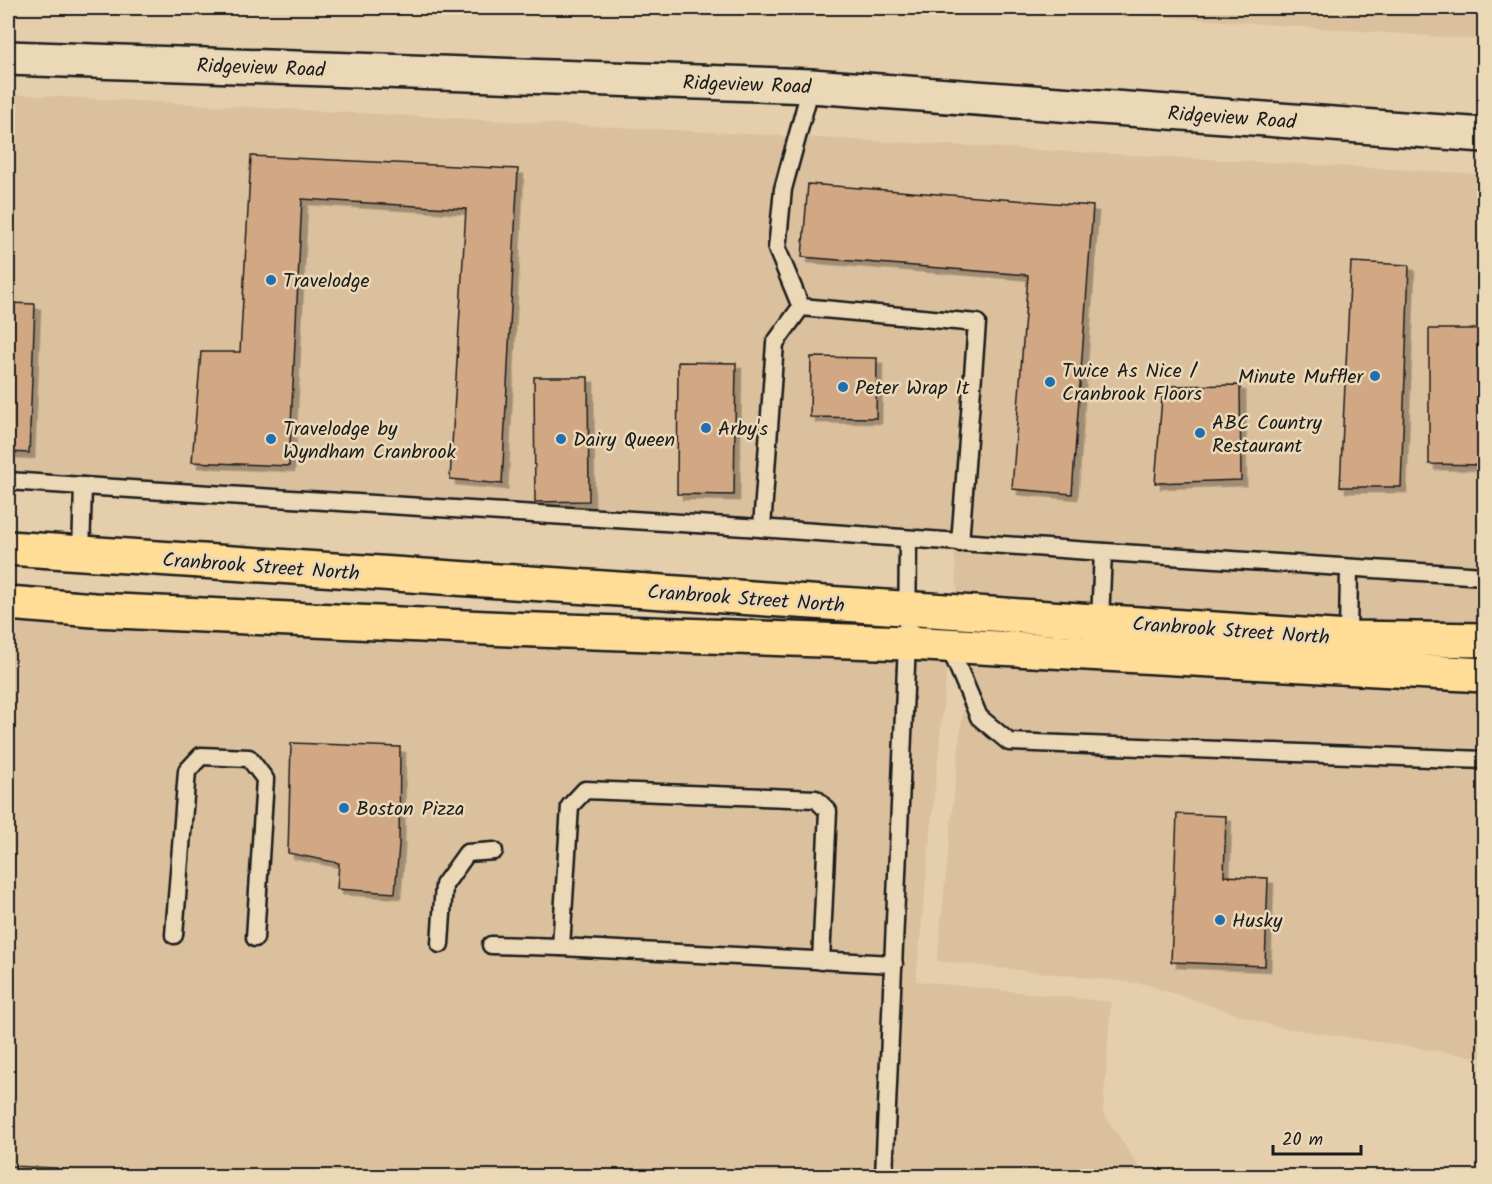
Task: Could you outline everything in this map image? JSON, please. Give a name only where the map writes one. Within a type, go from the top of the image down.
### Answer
[{"type":"highway","name":"Cranbrook Street North","points":[[8,548],[1348,638],[1485,640]]},
{"type":"highway","name":"Cranbrook Street North","points":[[8,603],[94,610],[509,629],[949,646],[1485,675]]},
{"type":"street","name":"Ridgeview Road","points":[[8,58],[811,86],[1485,135]]},
{"type":"lane","points":[[801,307],[777,249],[783,189],[811,86]]},
{"type":"lane","points":[[762,528],[775,343],[801,307]]},
{"type":"lane","points":[[801,307],[977,323],[960,543]]},
{"type":"lane","points":[[8,481],[1485,576]]},
{"type":"lane","points":[[81,554],[83,486]]},
{"type":"lane","points":[[884,1176],[907,644],[908,538]]},
{"type":"lane","points":[[1100,621],[1103,552]]},
{"type":"lane","points":[[1348,638],[1349,568]]},
{"type":"lane","points":[[949,646],[979,717],[1010,742],[1485,760]]},
{"type":"lane","points":[[174,935],[187,771],[201,756],[249,759],[265,779],[255,938]]},
{"type":"lane","points":[[561,947],[570,806],[585,790],[816,799],[828,811],[821,961]]},
{"type":"lane","points":[[440,944],[444,885],[467,853],[494,851]]},
{"type":"lane","points":[[491,945],[894,964]]},
{"type":"shaded area","points":[[1044,8],[1484,8],[1484,40]]},
{"type":"shaded area","points":[[8,94],[1484,174],[1484,1058],[1273,1026],[1145,984],[937,961],[964,698],[954,544],[750,537],[8,484]]},
{"type":"shaded area","points":[[8,613],[949,646],[916,981],[1111,1002],[1103,1113],[1145,1176],[8,1176]]},
{"type":"building","name":"Travelodge","points":[[251,156],[518,169],[502,484],[450,479],[466,209],[302,199],[289,466],[192,462],[201,352],[240,352]]},
{"type":"building","name":"Twice As Nice / Cranbrook Floors","points":[[808,184],[1093,206],[1072,494],[1012,489],[1028,275],[802,257]]},
{"type":"building","name":"Minute Muffler","points":[[1351,262],[1409,265],[1401,487],[1340,487]]},
{"type":"building","points":[[8,303],[35,304],[29,453],[8,452]]},
{"type":"building","points":[[1429,329],[1484,329],[1484,465],[1429,464]]},
{"type":"building","name":"Peter Wrap It","points":[[811,357],[877,358],[876,418],[810,417]]},
{"type":"building","name":"Arby's","points":[[678,362],[736,363],[734,495],[677,494]]},
{"type":"building","name":"Dairy Queen","points":[[534,377],[588,377],[589,501],[535,502]]},
{"type":"building","name":"ABC Country Restaurant","points":[[1240,385],[1241,480],[1155,483],[1163,386]]},
{"type":"building","name":"Boston Pizza","points":[[291,743],[400,747],[399,845],[395,893],[337,889],[339,863],[288,853]]},
{"type":"building","name":"Husky","points":[[1177,814],[1226,816],[1224,876],[1268,878],[1265,966],[1171,962]]},
{"type":"building","points":[[8,1166],[57,1168],[57,1176],[8,1176]]},
{"type":"place","name":"Travelodge","points":[[271,280]]},
{"type":"place","name":"Minute Muffler","points":[[1375,376]]},
{"type":"place","name":"Twice As Nice / Cranbrook Floors","points":[[1050,382]]},
{"type":"place","name":"Peter Wrap It","points":[[843,387]]},
{"type":"place","name":"Arby's","points":[[706,428]]},
{"type":"place","name":"ABC Country Restaurant","points":[[1200,433]]},
{"type":"place","name":"Travelodge by Wyndham Cranbrook","points":[[271,439]]},
{"type":"place","name":"Dairy Queen","points":[[561,439]]},
{"type":"place","name":"Boston Pizza","points":[[344,808]]},
{"type":"place","name":"Husky","points":[[1220,920]]}]
